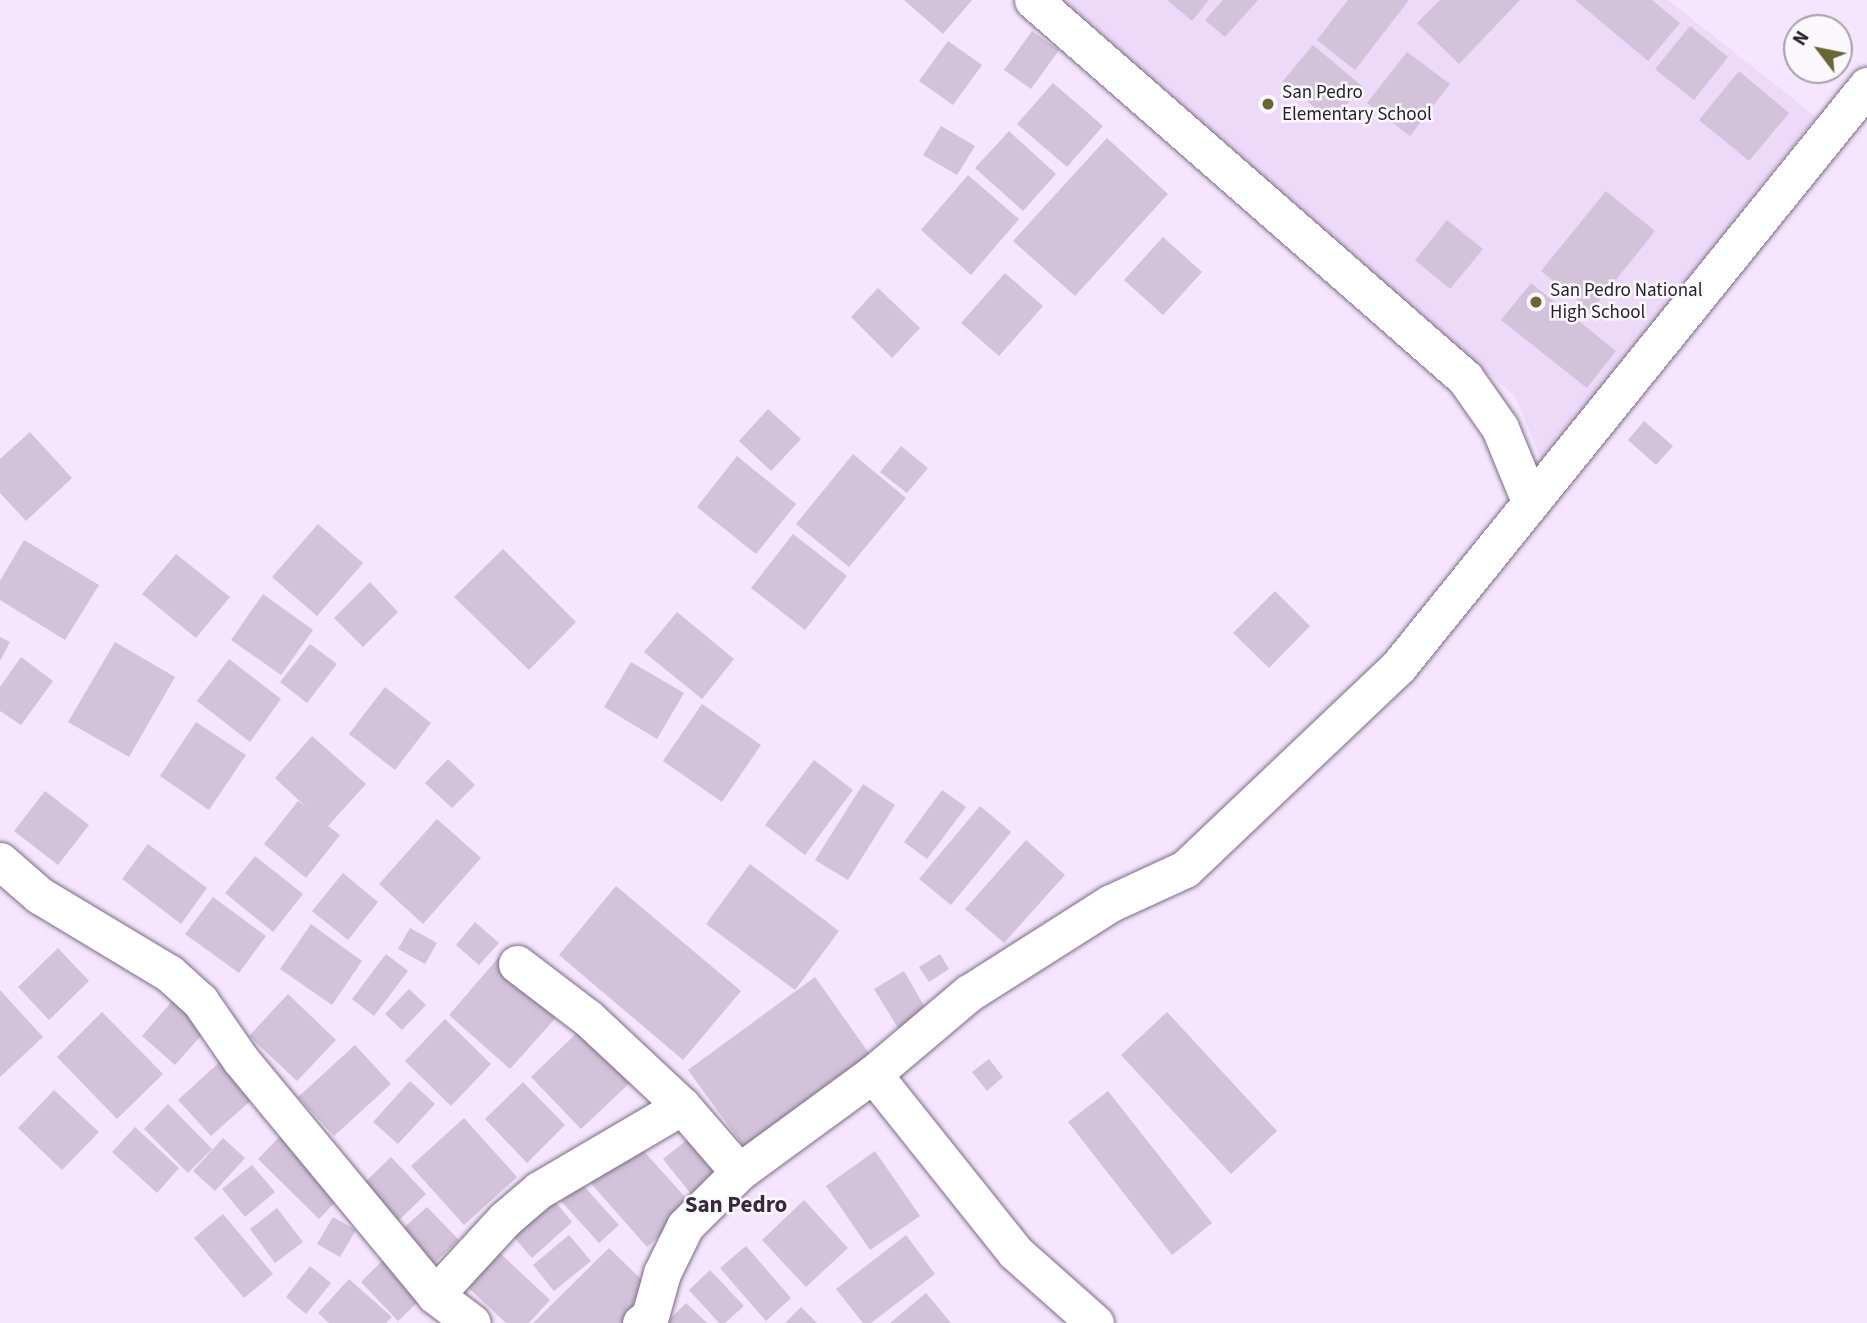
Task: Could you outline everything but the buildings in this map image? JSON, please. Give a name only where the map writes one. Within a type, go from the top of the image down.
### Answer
[{"type":"street","points":[[1033,0],[1465,378],[1500,428],[1530,501]]},
{"type":"street","points":[[641,1323],[650,1316],[662,1273],[685,1226],[739,1172],[873,1074],[969,993],[1111,903],[1185,869],[1398,667],[1867,86]]},
{"type":"street","points":[[0,861],[39,895],[169,973],[200,1002],[240,1059],[435,1295],[472,1323]]},
{"type":"street","points":[[517,964],[588,1018],[682,1106],[739,1172]]},
{"type":"street","points":[[873,1074],[1016,1252],[1095,1323]]},
{"type":"street","points":[[435,1295],[505,1219],[539,1191],[682,1106]]},
{"type":"shaded area","name":"San Pedro National High School","points":[[1061,0],[1668,0],[1816,117],[1542,461],[1515,396],[1291,207]]},
{"type":"place","name":"San Pedro Elementary School","points":[[1268,104]]},
{"type":"place","name":"San Pedro National High School","points":[[1536,302]]},
{"type":"district","name":"San Pedro","points":[[736,1205]]}]
